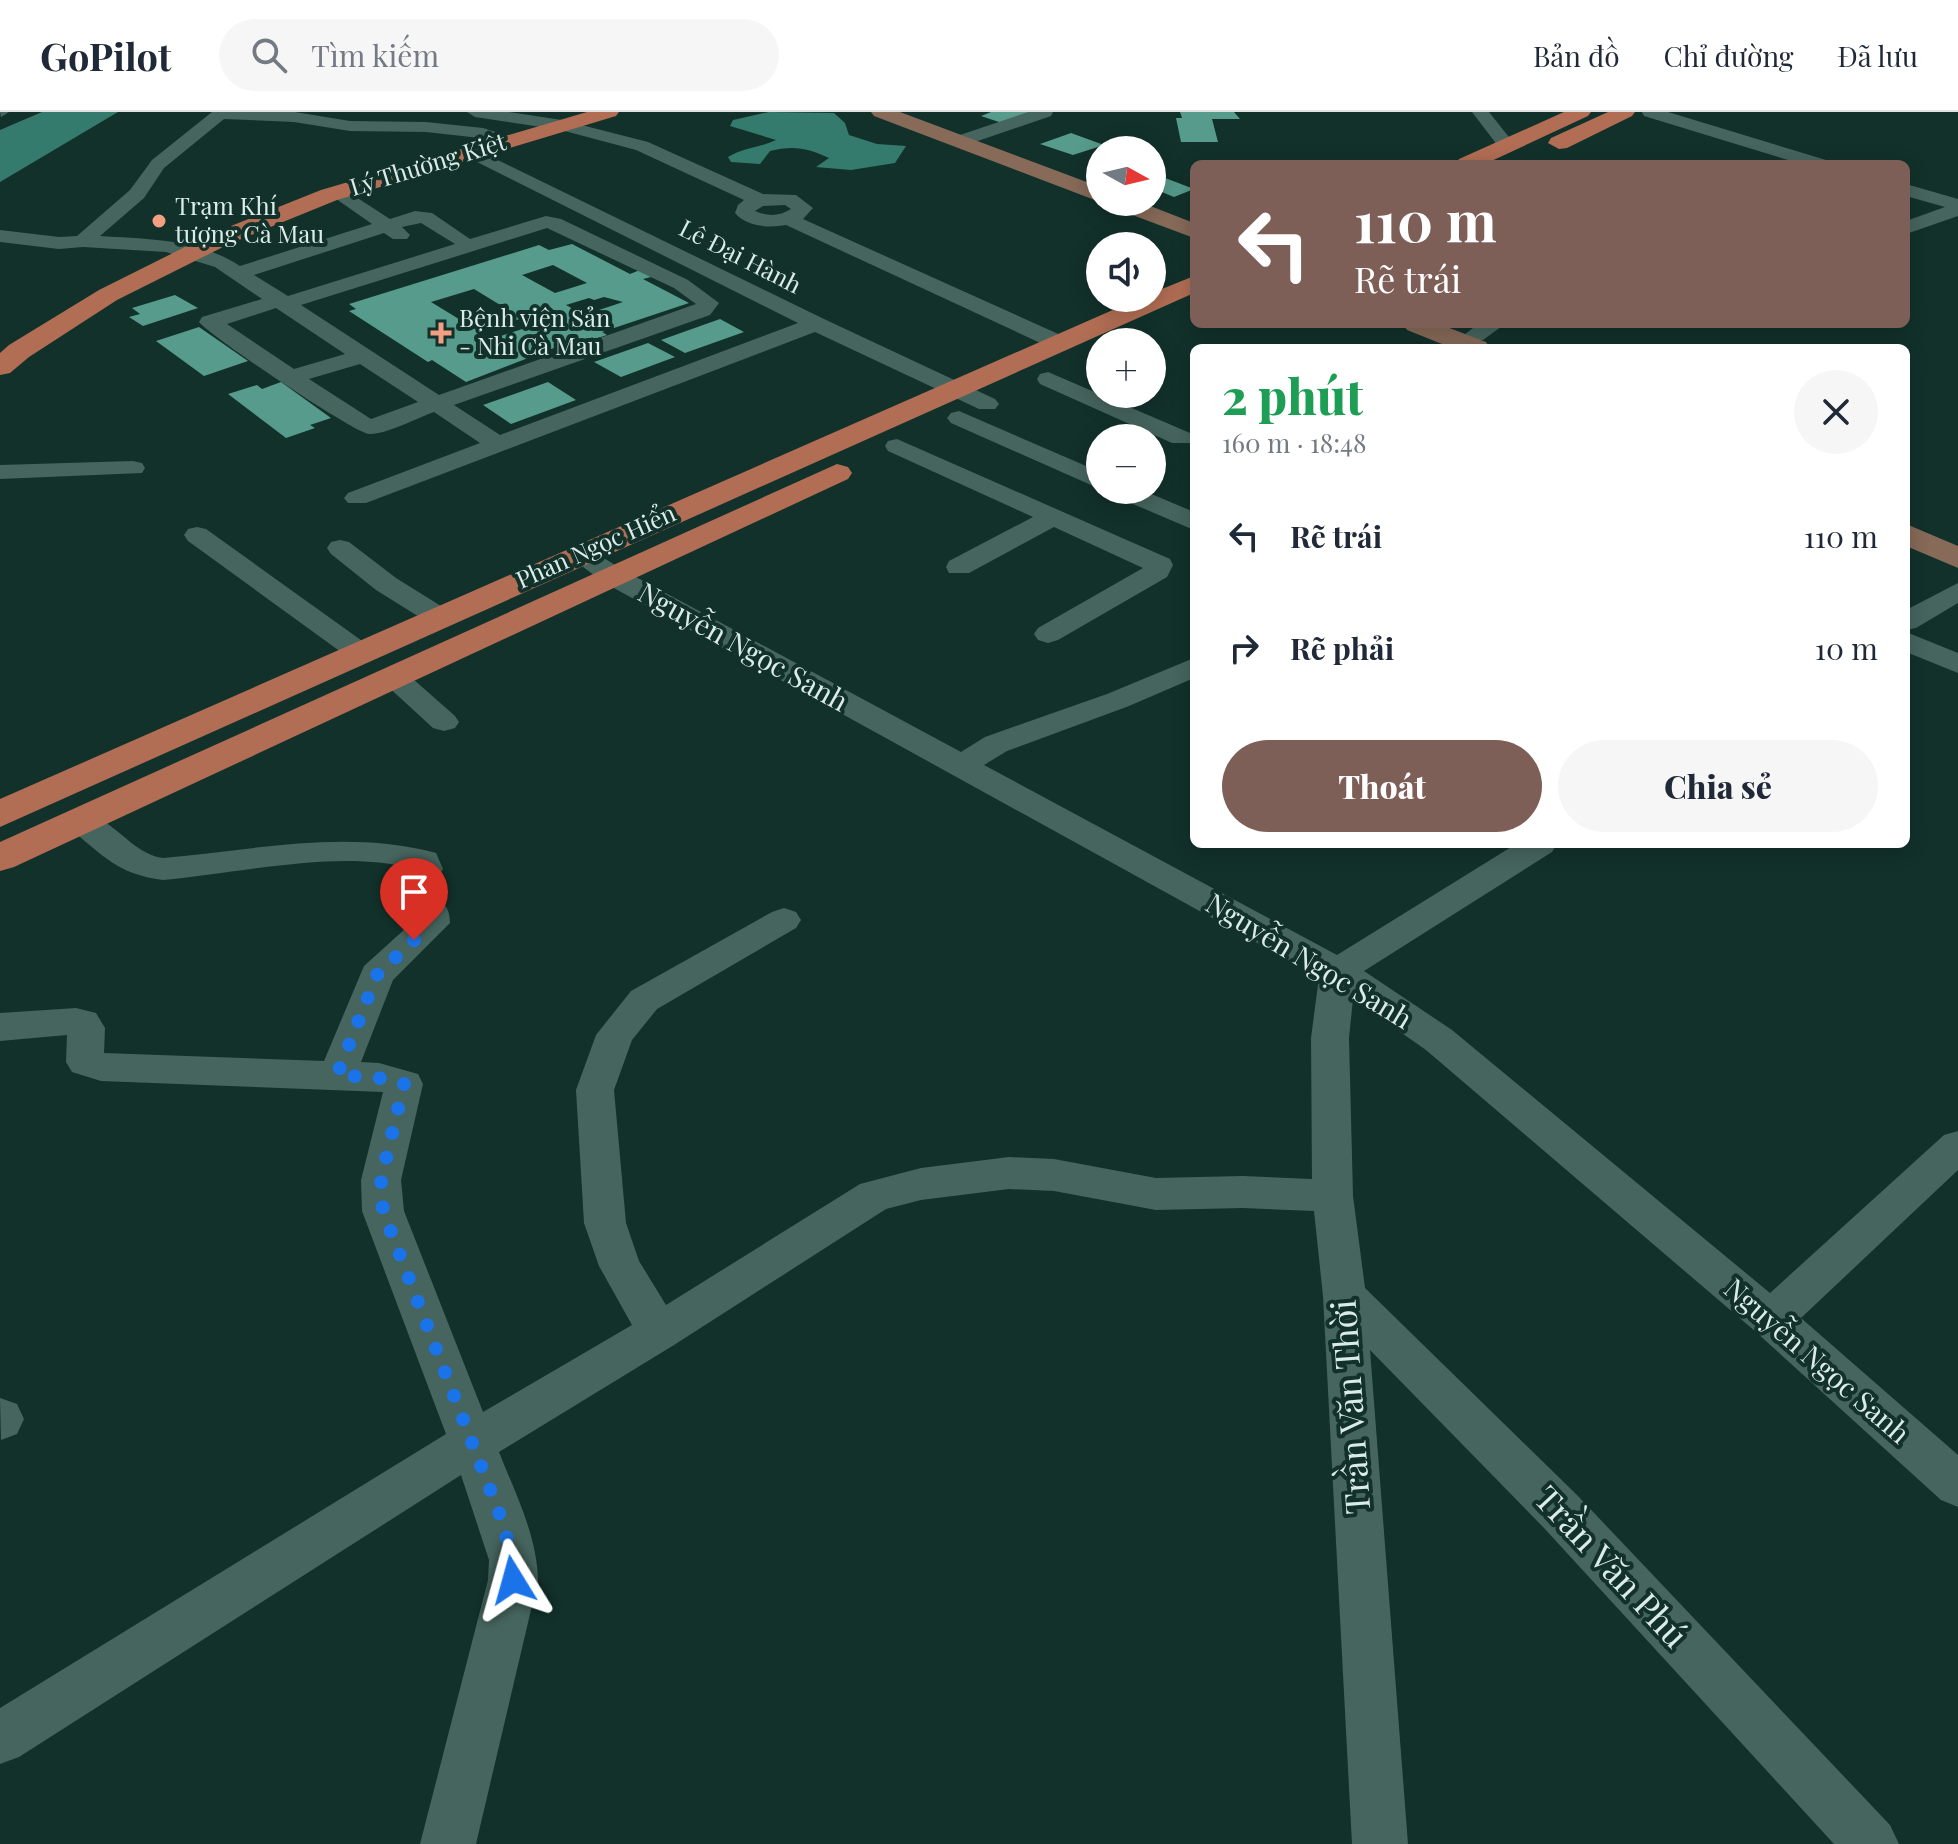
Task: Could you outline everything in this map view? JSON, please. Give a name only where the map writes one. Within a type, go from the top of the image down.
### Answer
[{"type":"highway","points":[[1510,155],[1581,112]]},
{"type":"highway","points":[[1486,160],[1510,155],[1625,112]]},
{"type":"highway","name":"Lý Thường Kiệt","points":[[0,367],[19,351],[108,295],[204,256],[339,192],[582,117]]},
{"type":"highway","name":"Phan Ngọc Hiển","points":[[0,858],[897,446],[967,404],[1057,342],[1190,286]]},
{"type":"highway","points":[[1167,324],[1190,313]]},
{"type":"highway","name":"Phan Ngọc Hiển","points":[[0,814],[579,554],[967,404],[1048,379],[1086,361]]},
{"type":"main road","points":[[881,112],[1086,190]]},
{"type":"main road","points":[[1155,216],[1190,229]]},
{"type":"main road","points":[[1438,328],[1482,336]]},
{"type":"main road","points":[[1460,328],[1482,336]]},
{"type":"main road","points":[[1910,519],[1958,540]]},
{"type":"main road","points":[[1910,536],[1958,558]]},
{"type":"street","points":[[475,112],[582,117],[760,200],[780,198],[802,205],[801,212],[788,219],[1057,342]]},
{"type":"street","points":[[960,141],[1045,112]]},
{"type":"street","points":[[1480,112],[1510,155]]},
{"type":"street","points":[[1637,112],[1654,114],[1807,160]]},
{"type":"street","points":[[83,241],[137,194],[158,164],[222,113],[294,117],[350,126],[469,131],[508,142]]},
{"type":"street","name":"Lê Đại Hành","points":[[473,153],[816,324],[967,404],[1086,473]]},
{"type":"street","points":[[1910,191],[1958,207]]},
{"type":"street","points":[[339,192],[414,245]]},
{"type":"street","points":[[1910,226],[1958,207]]},
{"type":"street","points":[[238,273],[340,230],[365,210]]},
{"type":"street","points":[[340,230],[425,217],[466,242]]},
{"type":"street","points":[[340,230],[382,260],[466,242],[541,223],[554,223],[681,284],[708,303],[702,310],[370,427],[210,325],[211,320],[283,302],[382,260],[414,245],[466,242]]},
{"type":"street","points":[[0,236],[59,243],[83,241],[168,246],[204,256],[238,273],[499,445]]},
{"type":"street","points":[[204,256],[275,240]]},
{"type":"street","points":[[242,345],[314,322]]},
{"type":"street","points":[[357,498],[816,324]]},
{"type":"street","points":[[269,364],[342,340]]},
{"type":"street","points":[[290,377],[365,355]]},
{"type":"street","points":[[317,395],[391,372]]},
{"type":"street","points":[[1048,379],[1181,438]]},
{"type":"street","points":[[897,446],[1160,565],[1157,571],[1048,634]]},
{"type":"street","points":[[0,472],[133,468]]},
{"type":"street","points":[[1153,504],[1190,520]]},
{"type":"street","points":[[959,567],[1052,517]]},
{"type":"street","points":[[197,535],[362,654]]},
{"type":"street","points":[[340,548],[386,584],[439,617]]},
{"type":"street","name":"Nguyễn Ngọc Sanh","points":[[579,554],[613,576],[1338,971],[1439,1040],[1771,1319],[1958,1485]]},
{"type":"street","points":[[1910,620],[1958,591]]},
{"type":"street","points":[[1910,643],[1958,664]]},
{"type":"street","points":[[961,766],[996,744],[1118,700],[1190,669]]},
{"type":"street","points":[[394,677],[444,722]]},
{"type":"street","points":[[81,821],[139,866],[163,869],[326,852],[364,852],[424,861],[426,869],[413,895],[433,912],[433,923],[398,952],[377,975],[337,1075]]},
{"type":"street","points":[[1338,971],[1534,848]]},
{"type":"street","points":[[659,1332],[620,1266],[605,1223],[595,1090],[615,1035],[644,1000],[784,920]]},
{"type":"street","name":"Trần Văn Thời","points":[[1338,971],[1330,1038],[1333,1196],[1344,1296],[1380,1844]]},
{"type":"street","points":[[0,1027],[83,1023],[87,1040],[85,1062],[101,1067],[337,1075],[391,1079],[404,1084],[381,1180],[383,1211],[501,1518],[513,1560],[513,1580],[448,1844]]},
{"type":"street","points":[[1771,1319],[1958,1146]]},
{"type":"street","points":[[0,1738],[874,1196],[921,1184],[1009,1173],[1054,1175],[1156,1194],[1243,1192],[1333,1196]]},
{"type":"street","name":"Trần Văn Phú","points":[[1344,1296],[1561,1512],[1871,1844]]},
{"type":"shaded area","points":[[42,112],[118,112],[0,182],[0,130]]},
{"type":"shaded area","points":[[769,112],[834,113],[845,123],[849,135],[877,144],[906,146],[895,163],[851,170],[816,167],[829,158],[793,148],[770,151],[760,164],[731,162],[728,157],[734,154],[776,140],[730,126],[733,120]]},
{"type":"building","points":[[991,112],[1038,112],[1005,124],[981,116]]},
{"type":"building","points":[[1180,112],[1234,112],[1240,119],[1212,119],[1218,142],[1181,142],[1176,118],[1182,118]]},
{"type":"building","points":[[1071,133],[1086,138],[1086,151],[1073,155],[1040,144]]},
{"type":"building","points":[[1166,178],[1190,187],[1190,191],[1174,197],[1166,194]]},
{"type":"building","points":[[572,244],[630,274],[640,270],[651,277],[643,279],[689,303],[602,332],[607,335],[573,346],[567,343],[466,382],[432,360],[428,362],[349,311],[356,309],[349,304],[539,245],[549,250]],"holes":[[[553,265],[587,283],[555,293],[522,275]],[[474,289],[515,314],[472,327],[431,302]],[[604,297],[623,302],[584,315],[566,305],[589,298]],[[523,318],[535,325],[491,339],[479,332]]]},
{"type":"building","points":[[175,295],[198,308],[143,326],[129,317],[140,314],[132,308]]},
{"type":"building","points":[[720,319],[744,332],[685,353],[661,340]]},
{"type":"building","points":[[199,327],[248,361],[204,376],[156,341]]},
{"type":"building","points":[[648,343],[675,357],[621,377],[594,362]]},
{"type":"building","points":[[281,382],[331,418],[310,425],[315,428],[286,438],[228,394],[257,385],[262,389]]},
{"type":"building","points":[[548,382],[576,400],[511,424],[483,405]]},
{"type":"place","name":"Trạm Khí tượng Cà Mau","points":[[159,221]]},
{"type":"place","name":"Bệnh viện Sản - Nhi Cà Mau","points":[[441,333]]},
{"type":"route","points":[[414,940],[377,975],[337,1075],[379,1077],[404,1084],[381,1180],[383,1211],[501,1518],[513,1560],[513,1580]]}]
